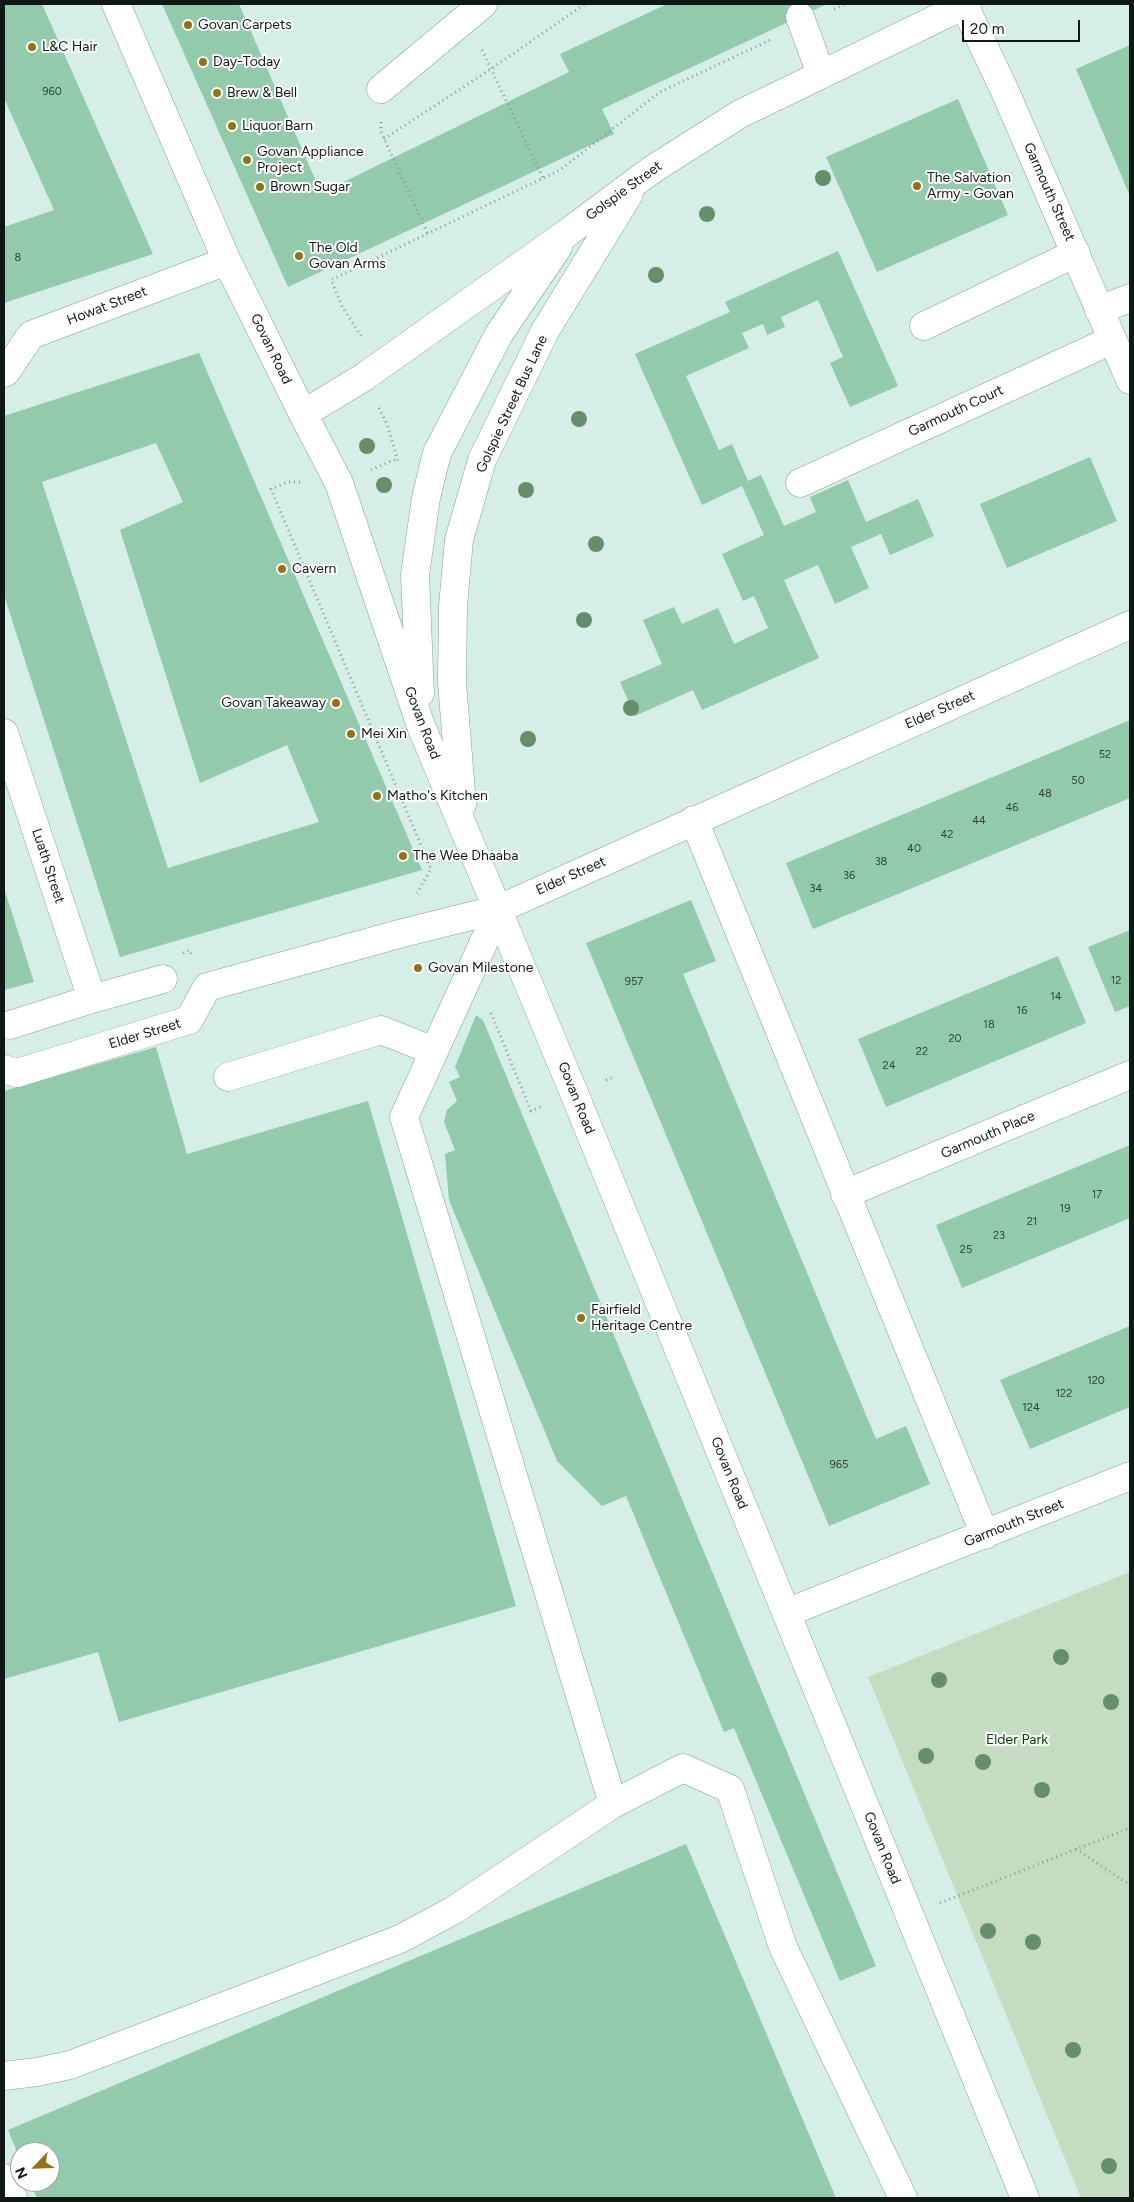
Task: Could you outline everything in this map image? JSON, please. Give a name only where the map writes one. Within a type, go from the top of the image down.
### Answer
[{"type":"street","name":"Govan Road","points":[[116,4],[227,261],[339,483],[421,726],[499,909],[1025,2198]]},
{"type":"street","name":"Golspie Street","points":[[303,414],[364,377],[636,182],[740,114],[966,5]]},
{"type":"street","name":"Garmouth Street","points":[[966,5],[1130,380]]},
{"type":"street","points":[[381,89],[475,11]]},
{"type":"street","points":[[800,17],[820,74]]},
{"type":"street","name":"Golspie Street Bus Lane","points":[[464,827],[452,683],[453,606],[459,540],[482,460],[545,331],[636,182]]},
{"type":"street","points":[[421,726],[415,574],[426,498],[437,453],[499,334],[567,233]]},
{"type":"street","points":[[924,326],[1076,253]]},
{"type":"street","name":"Howat Street","points":[[4,373],[32,335],[227,261]]},
{"type":"street","points":[[1099,310],[1130,298]]},
{"type":"street","name":"Garmouth Court","points":[[800,482],[1112,340]]},
{"type":"street","name":"Elder Street","points":[[4,1069],[17,1073],[189,1020],[208,986],[499,909],[1130,625]]},
{"type":"street","name":"Luath Street","points":[[4,733],[92,999]]},
{"type":"street","points":[[694,820],[985,1535]]},
{"type":"street","points":[[499,909],[404,1117],[613,1804]]},
{"type":"street","points":[[10,1025],[92,999],[163,980]]},
{"type":"street","points":[[228,1076],[380,1030],[434,1051]]},
{"type":"street","name":"Garmouth Place","points":[[845,1194],[1130,1075]]},
{"type":"street","name":"Garmouth Street","points":[[786,1613],[1130,1476]]},
{"type":"street","points":[[4,2076],[70,2065],[400,1939],[454,1910],[613,1804],[683,1768],[730,1789],[783,1947],[902,2198]]},
{"type":"street","points":[[4,2178],[12,2198]]},
{"type":"path","points":[[384,139],[491,69],[585,4]]},
{"type":"path","points":[[475,11],[491,69],[543,178]]},
{"type":"path","points":[[381,89],[381,132],[428,234]]},
{"type":"path","points":[[910,1916],[1130,1828]]},
{"type":"path","points":[[1075,1849],[1130,1884]]},
{"type":"green space","name":"Elder Park","points":[[1130,1572],[1130,2198],[1081,2198],[868,1677]]},
{"type":"building","points":[[4,4],[42,4],[153,254],[4,303],[4,227],[54,210],[4,98]]},
{"type":"building","points":[[162,4],[239,4],[321,193],[569,72],[560,54],[667,4],[827,4],[602,109],[614,134],[288,287]]},
{"type":"building","points":[[1130,45],[1130,196],[1076,69]]},
{"type":"building","name":"The Salvation Army - Govan","points":[[958,99],[1008,215],[877,272],[826,157]]},
{"type":"building","points":[[838,251],[898,386],[850,407],[830,363],[843,357],[818,300],[781,317],[785,327],[767,335],[763,324],[742,333],[749,348],[686,376],[719,450],[732,444],[748,481],[761,475],[784,526],[816,512],[810,497],[848,480],[866,522],[918,499],[934,536],[890,555],[881,534],[851,547],[869,588],[835,604],[818,565],[784,580],[819,658],[702,710],[693,690],[635,716],[620,682],[662,664],[643,620],[674,607],[682,624],[718,608],[734,644],[768,628],[754,596],[743,601],[722,554],[764,535],[742,486],[702,505],[635,354],[730,312],[725,302]]},
{"type":"building","points":[[199,353],[422,870],[120,957],[4,595],[4,416]],"holes":[[[156,443],[183,502],[120,530],[200,783],[287,745],[319,822],[168,868],[42,482]]]},
{"type":"building","points":[[1090,457],[1117,521],[1007,568],[980,504]]},
{"type":"building","points":[[1130,720],[1130,798],[813,929],[786,863]]},
{"type":"building","points":[[4,888],[34,982],[4,990]]},
{"type":"building","points":[[691,900],[716,961],[683,974],[876,1439],[906,1426],[930,1484],[829,1526],[586,943]]},
{"type":"building","points":[[1130,930],[1130,1006],[1115,1012],[1088,947]]},
{"type":"building","points":[[1058,956],[1086,1023],[886,1107],[858,1039]]},
{"type":"building","points":[[476,1015],[483,1020],[876,1966],[840,1981],[734,1728],[724,1732],[626,1496],[602,1506],[557,1461],[449,1200],[445,1154],[455,1150],[444,1122],[447,1110],[457,1101],[449,1082],[460,1077],[455,1067]]},
{"type":"building","points":[[156,1047],[187,1154],[368,1101],[516,1606],[119,1722],[98,1652],[4,1679],[4,1091]]},
{"type":"building","points":[[1130,1145],[1130,1218],[962,1288],[936,1225]]},
{"type":"building","points":[[1130,1326],[1130,1407],[1030,1449],[1000,1380]]},
{"type":"building","points":[[686,1844],[836,2198],[37,2198],[34,2192],[60,2192],[60,2142],[13,2142],[8,2130]]},
{"type":"place","name":"Govan Carpets","points":[[188,25]]},
{"type":"place","name":"L&C Hair","points":[[32,47]]},
{"type":"place","name":"Day-Today","points":[[203,62]]},
{"type":"place","name":"Brew & Bell","points":[[217,93]]},
{"type":"place","name":"Liquor Barn","points":[[232,126]]},
{"type":"place","name":"Govan Appliance Project","points":[[247,160]]},
{"type":"place","name":"The Salvation Army - Govan","points":[[917,186]]},
{"type":"place","name":"Brown Sugar","points":[[260,187]]},
{"type":"place","name":"The Old Govan Arms","points":[[299,256]]},
{"type":"place","name":"Cavern","points":[[282,569]]},
{"type":"place","name":"Govan Takeaway","points":[[336,703]]},
{"type":"place","name":"Mei Xin","points":[[351,734]]},
{"type":"place","name":"Matho's Kitchen","points":[[377,796]]},
{"type":"place","name":"The Wee Dhaaba","points":[[403,856]]},
{"type":"place","name":"Govan Milestone","points":[[418,968]]},
{"type":"place","name":"Fairfield Heritage Centre","points":[[581,1318]]}]
